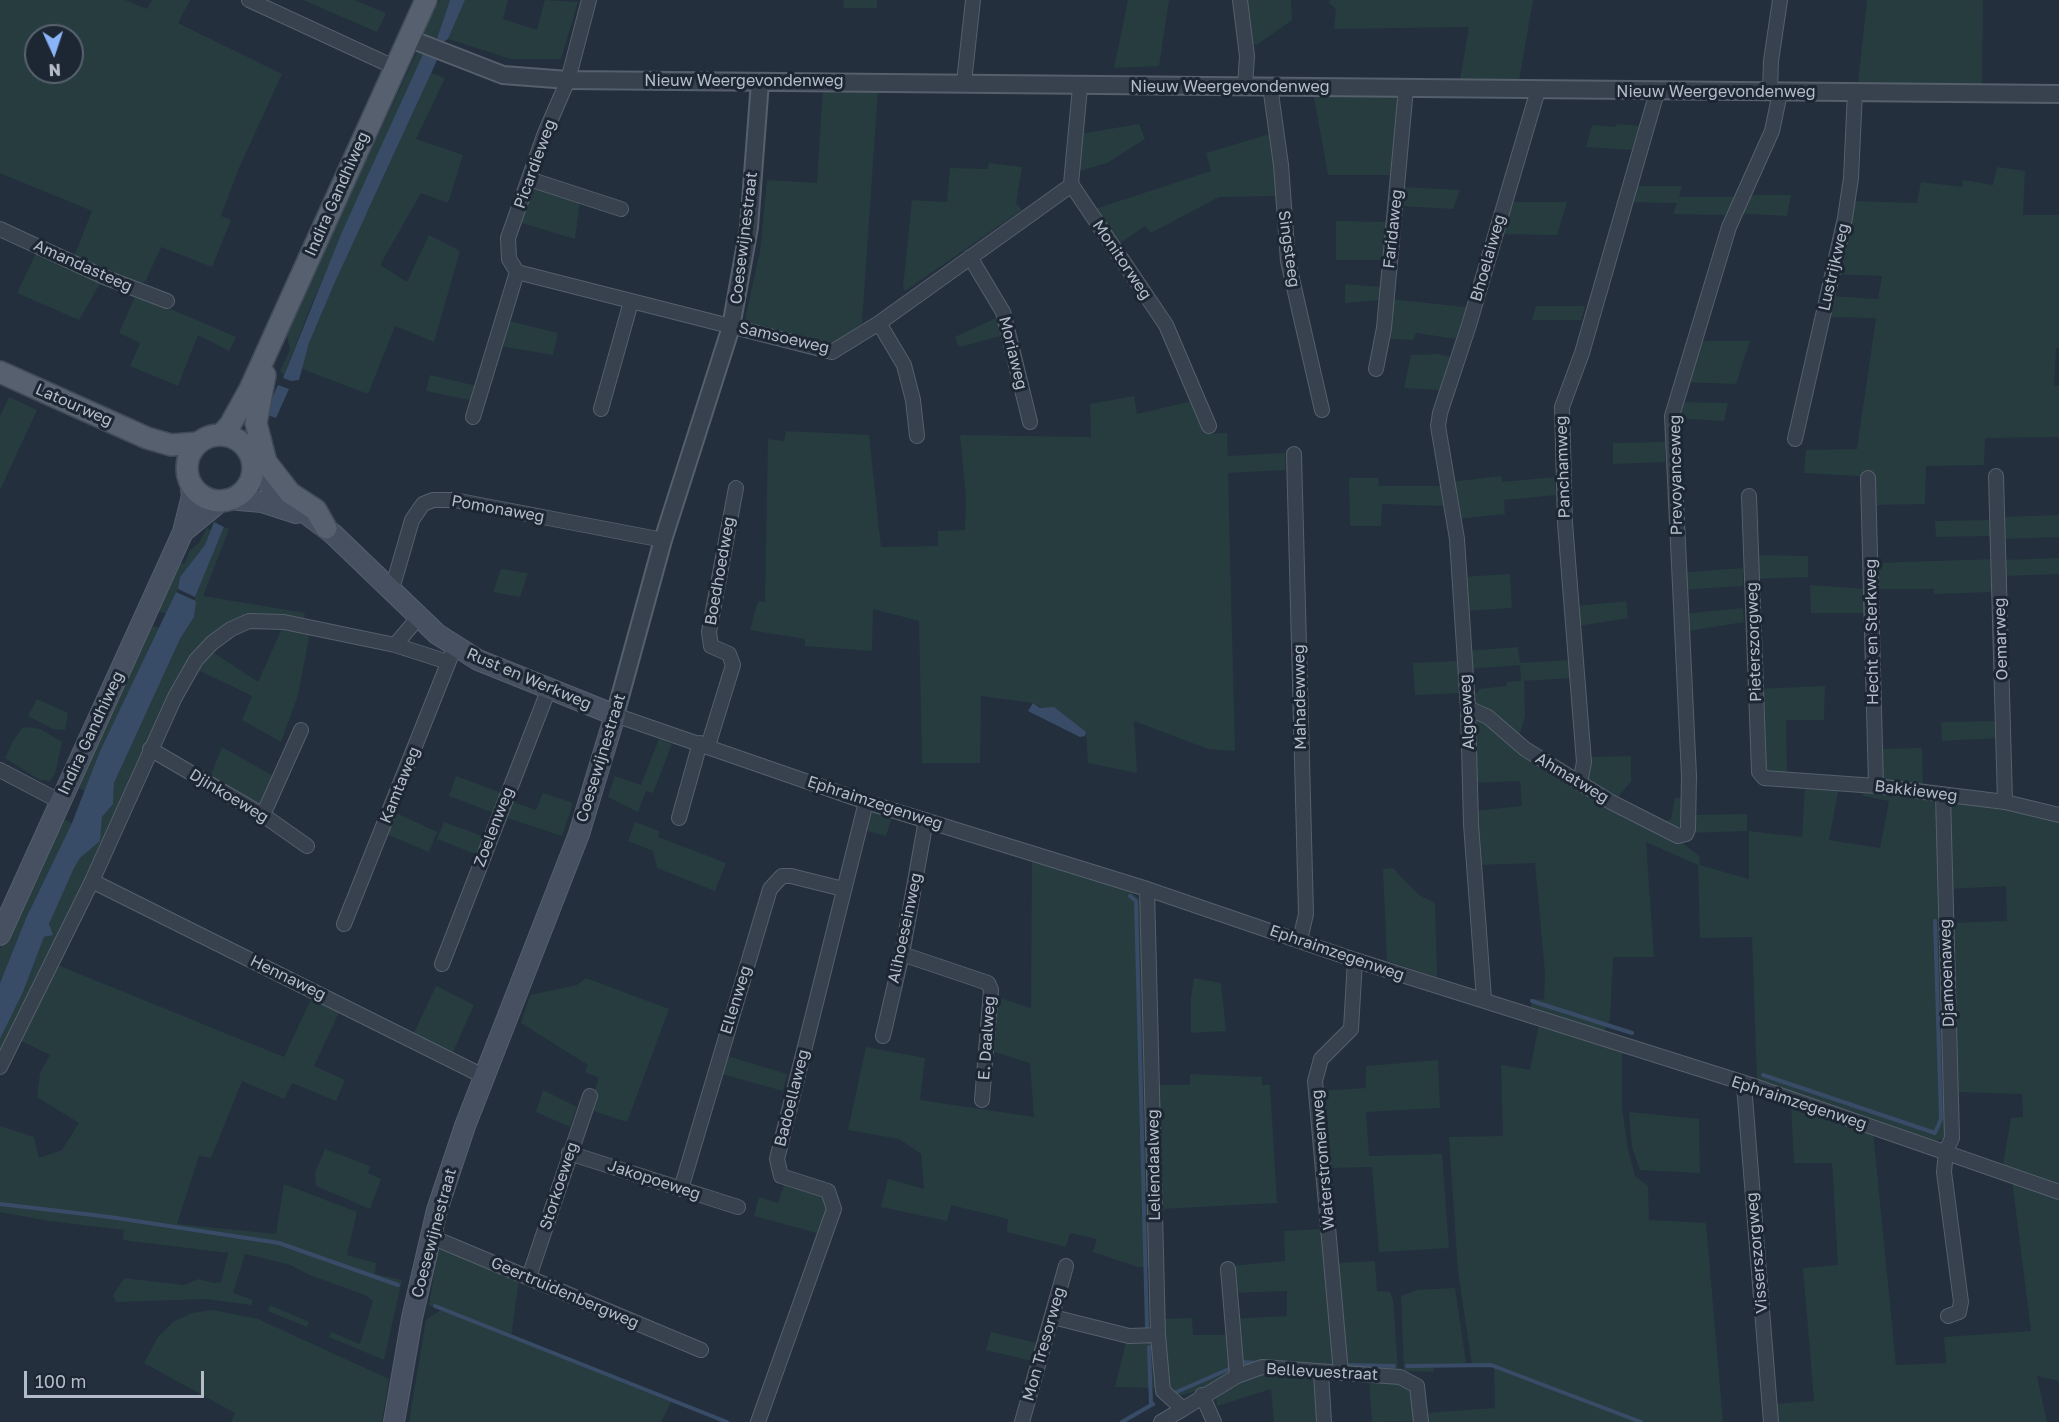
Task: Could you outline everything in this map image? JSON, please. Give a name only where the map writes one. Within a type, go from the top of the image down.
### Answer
[{"type":"main road","name":"Indira Gandhiweg","points":[[220,435],[230,425],[250,389],[394,67],[414,40],[426,0]]},
{"type":"main road","points":[[124,428],[175,438],[190,438],[204,433],[223,418],[249,374],[267,350],[270,357],[256,410],[256,435],[276,478],[290,493],[316,510],[319,524]]},
{"type":"main road","name":"Latourweg","points":[[0,372],[147,438],[171,445],[198,443]]},
{"type":"main road","name":"Indira Gandhiweg","points":[[249,453],[245,417],[250,389]]},
{"type":"main road","points":[[220,435],[237,440],[249,453],[251,478],[237,495],[225,500],[206,497],[189,478],[189,457],[198,443],[220,435]]},
{"type":"main road","name":"Latourweg","points":[[147,438],[176,459],[189,478]]},
{"type":"main road","name":"Rust en Werkweg","points":[[249,453],[271,487],[319,524],[392,589],[452,654],[478,660],[615,715]]},
{"type":"main road","name":"Indira Gandhiweg","points":[[0,935],[183,532],[192,496],[189,478]]},
{"type":"main road","name":"Indira Gandhiweg","points":[[183,532],[225,500]]},
{"type":"main road","name":"Rust en Werkweg","points":[[225,500],[262,502],[319,524]]},
{"type":"main road","name":"Coesewijnestraat","points":[[394,1422],[429,1236],[452,1162],[579,834],[615,715]]},
{"type":"street","points":[[249,0],[394,67]]},
{"type":"street","name":"Picardieweg","points":[[517,272],[508,251],[508,238],[545,133],[568,80],[589,0]]},
{"type":"street","points":[[964,82],[973,0]]},
{"type":"street","points":[[1240,0],[1246,56],[1245,86]]},
{"type":"street","name":"Prevoyanceweg","points":[[1682,836],[1688,829],[1689,776],[1672,416],[1729,228],[1772,131],[1775,92],[1771,61],[1780,0]]},
{"type":"street","name":"Nieuw Weergevondenweg","points":[[414,40],[503,75],[568,80],[964,82],[1080,87],[1270,86],[1657,92],[2059,94]]},
{"type":"street","name":"Coesewijnestraat","points":[[615,715],[663,540],[731,327],[748,227],[760,82]]},
{"type":"street","name":"Singsteeg","points":[[1270,86],[1281,165],[1288,261],[1322,410]]},
{"type":"street","name":"Monitorweg","points":[[1080,87],[1071,184],[1166,325],[1209,426]]},
{"type":"street","name":"Faridaweg","points":[[1376,369],[1383,337],[1406,88]]},
{"type":"street","name":"Bhoelaiweg","points":[[1438,426],[1440,412],[1469,326],[1538,90]]},
{"type":"street","name":"Panchamweg","points":[[1580,783],[1584,762],[1565,523],[1561,415],[1582,352],[1657,92]]},
{"type":"street","name":"Lustrijkweg","points":[[1795,439],[1845,218],[1851,178],[1855,92]]},
{"type":"street","points":[[529,179],[621,209]]},
{"type":"street","name":"Samsoeweg","points":[[517,272],[832,352],[879,323],[1066,189]]},
{"type":"street","name":"Amandasteeg","points":[[0,229],[104,277],[167,301]]},
{"type":"street","name":"Moriaweg","points":[[970,257],[1003,312],[1030,422]]},
{"type":"street","points":[[473,417],[517,272]]},
{"type":"street","points":[[601,409],[631,302]]},
{"type":"street","points":[[879,323],[904,365],[913,400],[917,436]]},
{"type":"street","name":"Algoeweg","points":[[1438,426],[1457,539],[1468,708],[1471,824],[1484,999]]},
{"type":"street","name":"Mahadewweg","points":[[1294,454],[1306,914],[1299,940]]},
{"type":"street","name":"Oemarweg","points":[[1996,476],[2005,802]]},
{"type":"street","name":"Hecht en Sterkweg","points":[[1868,478],[1875,786]]},
{"type":"street","name":"Boedhoedweg","points":[[704,744],[733,665],[729,654],[711,646],[709,639],[736,488]]},
{"type":"street","name":"Pieterszorgweg","points":[[1749,496],[1758,772],[1764,778],[1771,779]]},
{"type":"street","name":"Pomonaweg","points":[[392,589],[412,520],[423,504],[433,500],[454,500],[663,540]]},
{"type":"street","points":[[395,645],[418,618]]},
{"type":"street","points":[[0,1067],[92,880],[150,749],[196,660],[231,629],[249,621],[284,622],[395,645],[452,654]]},
{"type":"street","name":"Kamtaweg","points":[[344,924],[452,654]]},
{"type":"street","name":"Zoelenweg","points":[[442,964],[548,690]]},
{"type":"street","name":"Ahmatweg","points":[[1468,708],[1488,717],[1525,749],[1580,783],[1639,817],[1682,836]]},
{"type":"street","name":"Ephraimzegenweg","points":[[615,715],[866,802],[1147,889],[1355,960],[1484,999],[1946,1151],[2059,1192]]},
{"type":"street","points":[[263,815],[301,730]]},
{"type":"street","points":[[679,818],[704,744]]},
{"type":"street","name":"Djinkoeweg","points":[[150,749],[263,815],[307,846]]},
{"type":"street","points":[[0,770],[59,801]]},
{"type":"street","name":"Bakkieweg","points":[[1771,779],[1875,786],[2005,802],[2059,815]]},
{"type":"street","name":"Djamoenaweg","points":[[1943,795],[1952,1138],[1946,1151],[1944,1172],[1961,1302],[1959,1312],[1948,1316]]},
{"type":"street","name":"Badoellaweg","points":[[758,1422],[834,1209],[828,1191],[781,1176],[777,1159],[866,802]]},
{"type":"street","name":"Alihoeseinweg","points":[[883,1036],[902,954],[926,820]]},
{"type":"street","name":"Ellenweg","points":[[681,1189],[770,889],[782,876],[791,876],[843,889]]},
{"type":"street","name":"Hennaweg","points":[[92,880],[485,1077]]},
{"type":"street","name":"Leliendaalweg","points":[[1147,889],[1158,1335],[1163,1391],[1183,1408]]},
{"type":"street","name":"E. Daalweg","points":[[902,954],[982,980],[992,990],[982,1100]]},
{"type":"street","name":"Waterstromenweg","points":[[1341,1373],[1315,1081],[1321,1059],[1351,1029],[1355,960]]},
{"type":"street","name":"Visserszorgweg","points":[[1744,1085],[1771,1422]]},
{"type":"street","name":"Storkoeweg","points":[[529,1277],[590,1096]]},
{"type":"street","name":"Jakopoeweg","points":[[569,1153],[738,1207]]},
{"type":"street","name":"Geertruidenbergweg","points":[[429,1236],[701,1350]]},
{"type":"street","name":"Mon Tresorweg","points":[[1022,1422],[1066,1266]]},
{"type":"street","points":[[1228,1269],[1237,1376]]},
{"type":"street","points":[[1053,1317],[1129,1336],[1158,1335]]},
{"type":"street","name":"Bellevuestraat","points":[[1202,1395],[1237,1376],[1262,1367],[1400,1377],[1412,1381],[1420,1393],[1421,1422]]},
{"type":"street","points":[[1321,1373],[1324,1422]]},
{"type":"street","points":[[1161,1422],[1202,1395],[1214,1422]]},
{"type":"green space","points":[[0,0],[125,0],[147,9],[152,0],[190,0],[178,23],[282,74],[239,168],[221,216],[231,220],[212,267],[161,247],[146,280],[138,287],[73,259],[92,211],[0,173]]},
{"type":"green space","points":[[303,0],[354,0],[386,13],[377,32]]},
{"type":"green space","points":[[440,0],[450,0],[436,40],[427,37],[424,31]]},
{"type":"green space","points":[[465,0],[508,0],[503,19],[537,30],[545,0],[578,2],[561,59],[511,59],[448,39]]},
{"type":"green space","points":[[843,0],[877,0],[877,8],[844,8]]},
{"type":"green space","points":[[1128,0],[1169,0],[1159,66],[1114,68]]},
{"type":"green space","points":[[1242,0],[1291,0],[1292,20],[1258,44],[1251,44]]},
{"type":"green space","points":[[1331,0],[1533,0],[1519,81],[1460,80],[1469,27],[1334,29],[1336,9],[1328,2]]},
{"type":"green space","points":[[1867,0],[1983,0],[1982,88],[1858,83]]},
{"type":"green space","points":[[418,50],[424,52],[310,308],[284,375],[280,371],[290,350],[287,336],[305,291]]},
{"type":"green space","points":[[431,73],[445,78],[416,139],[463,155],[448,203],[421,193],[380,265],[407,282],[429,235],[460,251],[434,342],[395,326],[368,394],[302,369],[309,343],[364,215],[368,211]]},
{"type":"green space","points":[[823,88],[878,90],[862,323],[833,344],[827,345],[745,323],[760,251],[767,180],[817,183]]},
{"type":"green space","points":[[1313,92],[1395,96],[1400,104],[1395,175],[1328,175]]},
{"type":"green space","points":[[1139,124],[1145,139],[1107,163],[1072,173],[1074,135]]},
{"type":"green space","points":[[1617,124],[1639,126],[1632,150],[1586,147],[1592,125],[1615,127]]},
{"type":"green space","points":[[1273,133],[1279,196],[1219,197],[1151,233],[1145,226],[1116,246],[1092,210],[1211,171],[1206,153]]},
{"type":"green space","points":[[989,163],[1022,167],[1016,203],[1022,210],[905,291],[903,287],[912,200],[947,202],[950,168],[988,169]]},
{"type":"green space","points":[[1997,167],[2025,171],[2023,215],[2059,215],[2059,348],[2056,348],[2054,385],[2059,386],[2059,437],[1985,438],[1984,465],[1926,466],[1925,504],[1875,505],[1874,477],[1804,473],[1806,450],[1857,449],[1876,318],[1825,317],[1830,296],[1878,299],[1882,276],[1836,274],[1851,201],[1917,203],[1921,182],[1962,187],[1963,180],[1993,185]]},
{"type":"green space","points":[[528,182],[580,200],[575,239],[512,220]]},
{"type":"green space","points":[[1630,186],[1682,186],[1679,197],[1735,197],[1725,215],[1673,214],[1677,203],[1625,202]]},
{"type":"green space","points":[[1402,187],[1460,190],[1453,209],[1400,206]]},
{"type":"green space","points":[[1741,195],[1791,195],[1787,216],[1734,213]]},
{"type":"green space","points":[[1506,202],[1567,202],[1557,235],[1496,234]]},
{"type":"green space","points":[[1336,221],[1389,222],[1386,260],[1336,260]]},
{"type":"green space","points":[[38,249],[102,280],[79,320],[17,293]]},
{"type":"green space","points":[[1345,284],[1382,287],[1381,300],[1345,303]]},
{"type":"green space","points":[[136,294],[236,337],[229,351],[198,335],[178,386],[130,366],[140,343],[119,333]]},
{"type":"green space","points":[[1389,299],[1466,307],[1456,339],[1416,333],[1413,340],[1389,339]]},
{"type":"green space","points":[[1536,306],[1585,306],[1581,320],[1532,320]]},
{"type":"green space","points":[[998,317],[1005,335],[959,347],[955,337]]},
{"type":"green space","points":[[501,319],[558,333],[553,355],[494,345]]},
{"type":"green space","points":[[1696,341],[1750,341],[1736,384],[1681,382]]},
{"type":"green space","points":[[1438,354],[1450,357],[1440,390],[1404,388],[1411,355]]},
{"type":"green space","points":[[430,375],[477,386],[474,401],[426,391]]},
{"type":"green space","points":[[1134,396],[1137,414],[1192,401],[1206,434],[1227,433],[1228,456],[1285,453],[1285,470],[1228,473],[1235,751],[1208,749],[1134,721],[1137,773],[1088,763],[1086,732],[1033,703],[981,696],[980,763],[922,763],[919,621],[873,609],[872,651],[805,646],[805,639],[750,630],[758,601],[765,602],[768,439],[784,441],[786,431],[869,435],[881,547],[938,546],[938,531],[965,530],[966,498],[960,435],[1091,437],[1090,404]]},
{"type":"green space","points":[[9,397],[37,410],[0,490],[0,416]]},
{"type":"green space","points":[[1677,402],[1728,403],[1724,421],[1674,418]]},
{"type":"green space","points":[[1665,442],[1665,462],[1613,464],[1613,443]]},
{"type":"green space","points":[[1501,476],[1502,482],[1555,477],[1556,495],[1504,500],[1505,514],[1456,519],[1451,482]]},
{"type":"green space","points":[[1349,478],[1378,478],[1379,486],[1443,486],[1445,506],[1382,504],[1381,526],[1350,526]]},
{"type":"green space","points":[[2059,515],[2059,537],[2000,539],[2000,517]]},
{"type":"green space","points":[[1993,520],[1994,536],[1936,537],[1935,521]]},
{"type":"green space","points":[[224,527],[229,529],[203,596],[305,613],[303,622],[243,617],[233,619],[205,640],[195,652],[0,1061],[0,1039],[23,992],[44,937],[50,936],[50,921],[74,868],[80,858],[99,841],[102,817],[113,804],[114,783],[180,639],[194,617],[195,597]]},
{"type":"green space","points":[[207,528],[211,530],[205,545],[180,577],[178,589],[166,613],[156,611],[177,565],[185,563],[190,550],[199,543]]},
{"type":"green space","points":[[1752,555],[1808,556],[1808,577],[1752,579]]},
{"type":"green space","points":[[2059,558],[2059,574],[2002,576],[2002,560]]},
{"type":"green space","points":[[1995,559],[1995,592],[1934,594],[1934,589],[1874,589],[1873,563]]},
{"type":"green space","points":[[1743,568],[1743,586],[1680,590],[1679,573]]},
{"type":"green space","points":[[501,569],[528,573],[520,597],[493,592]]},
{"type":"green space","points":[[1510,574],[1512,608],[1463,611],[1461,577]]},
{"type":"green space","points":[[1810,585],[1867,589],[1868,613],[1811,613]]},
{"type":"green space","points":[[1626,601],[1628,618],[1578,626],[1577,606]]},
{"type":"green space","points":[[1743,608],[1744,622],[1682,632],[1682,614]]},
{"type":"green space","points":[[148,624],[159,628],[100,751],[85,791],[74,786]]},
{"type":"green space","points":[[283,626],[310,632],[298,695],[281,742],[242,720],[252,696],[194,668],[208,649],[258,682]]},
{"type":"green space","points":[[1518,647],[1520,663],[1570,660],[1571,678],[1524,681],[1525,716],[1518,741],[1475,707],[1471,693],[1478,692],[1479,689],[1507,686],[1507,682],[1521,681],[1520,665],[1468,669],[1466,651]]},
{"type":"green space","points":[[1459,661],[1460,693],[1415,695],[1413,663]]},
{"type":"green space","points":[[1825,686],[1824,720],[1786,720],[1787,774],[1774,774],[1765,768],[1755,689]]},
{"type":"green space","points":[[37,699],[68,713],[65,730],[53,729],[28,716]]},
{"type":"green space","points":[[1477,718],[1533,760],[1635,822],[1659,835],[1680,841],[1700,857],[1699,865],[1749,879],[1749,831],[1802,837],[1805,784],[1839,786],[1829,840],[1880,848],[1889,801],[1864,796],[1860,791],[1931,798],[1934,801],[1939,833],[1946,1136],[1935,1141],[1757,1081],[1752,937],[1700,938],[1698,865],[1646,842],[1654,957],[1613,957],[1610,1019],[1604,1032],[1531,1007],[1532,999],[1544,1000],[1545,973],[1535,863],[1478,865],[1474,811],[1522,806],[1520,781],[1472,783],[1474,719]]},
{"type":"green space","points":[[1999,721],[1999,738],[1942,741],[1941,722]]},
{"type":"green space","points":[[22,728],[40,729],[62,742],[55,774],[50,781],[40,780],[5,758]]},
{"type":"green space","points":[[659,739],[672,744],[653,793],[646,791],[638,812],[608,797],[615,776],[641,785]]},
{"type":"green space","points":[[222,747],[275,777],[261,808],[209,780]]},
{"type":"green space","points":[[1922,748],[1923,787],[1883,783],[1878,749]]},
{"type":"green space","points":[[1631,756],[1631,781],[1618,797],[1666,821],[1671,819],[1675,798],[1681,798],[1681,824],[1677,830],[1587,784],[1586,757]]},
{"type":"green space","points":[[456,776],[502,793],[494,813],[449,796]]},
{"type":"green space","points":[[543,793],[573,803],[562,836],[501,816],[508,800],[536,810]]},
{"type":"green space","points":[[1954,801],[2006,806],[2059,820],[2059,1185],[2003,1165],[2011,1118],[2023,1117],[2022,1094],[1955,1092],[1951,923],[2007,921],[2006,886],[1950,889],[1949,808]]},
{"type":"green space","points":[[867,809],[892,817],[886,836],[860,829]]},
{"type":"green space","points":[[392,811],[437,832],[429,852],[383,833]]},
{"type":"green space","points":[[1747,814],[1747,831],[1688,833],[1688,815]]},
{"type":"green space","points":[[60,818],[72,823],[26,918],[0,983],[0,949]]},
{"type":"green space","points":[[444,822],[485,837],[478,855],[437,839]]},
{"type":"green space","points":[[635,822],[659,831],[658,837],[726,863],[715,891],[657,868],[653,851],[628,841]]},
{"type":"green space","points":[[1032,860],[1128,890],[1142,901],[1152,1267],[1138,1267],[1093,1252],[1097,1239],[1070,1233],[1066,1247],[1007,1232],[1008,1219],[951,1205],[947,1221],[881,1207],[888,1179],[924,1189],[921,1154],[899,1139],[848,1130],[866,1047],[925,1058],[920,1100],[1034,1117],[1030,1063],[988,1050],[990,995],[1031,1008]]},
{"type":"green space","points":[[1393,868],[1419,895],[1435,903],[1437,977],[1387,961],[1383,869]]},
{"type":"green space","points":[[55,964],[284,1057],[313,995],[322,999],[324,1004],[341,1008],[314,1066],[345,1080],[336,1101],[292,1083],[284,1099],[242,1081],[211,1158],[199,1156],[177,1224],[276,1234],[284,1184],[357,1212],[347,1255],[376,1263],[375,1274],[402,1280],[384,1360],[329,1337],[331,1332],[360,1344],[373,1301],[365,1295],[307,1274],[291,1265],[245,1254],[233,1293],[253,1300],[251,1305],[206,1299],[116,1302],[113,1295],[124,1278],[184,1285],[199,1279],[213,1283],[221,1282],[228,1253],[123,1240],[124,1230],[49,1221],[0,1212],[0,1126],[34,1137],[39,1158],[62,1150],[79,1123],[37,1097],[40,1073],[50,1055],[19,1040]]},
{"type":"green space","points":[[586,978],[669,1009],[627,1122],[588,1109],[599,1078],[585,1072],[588,1065],[521,1023],[530,995],[577,985]]},
{"type":"green space","points":[[1194,978],[1221,983],[1226,1031],[1191,1033],[1191,998]]},
{"type":"green space","points":[[436,986],[474,1005],[452,1054],[413,1035]]},
{"type":"green space","points":[[1539,1023],[1622,1051],[1622,1108],[1628,1149],[1635,1176],[1648,1186],[1649,1220],[1706,1223],[1723,1422],[1425,1422],[1425,1413],[1495,1408],[1494,1366],[1472,1365],[1458,1272],[1449,1137],[1503,1136],[1501,1065],[1530,1070]]},
{"type":"green space","points":[[724,1055],[787,1074],[783,1091],[718,1073]]},
{"type":"green space","points":[[1438,1060],[1440,1108],[1366,1112],[1369,1156],[1442,1154],[1449,1248],[1379,1252],[1372,1167],[1328,1168],[1319,1091],[1366,1088],[1366,1066]]},
{"type":"green space","points":[[1190,1074],[1262,1077],[1262,1085],[1270,1085],[1277,1203],[1160,1209],[1156,1085],[1190,1085]]},
{"type":"green space","points":[[543,1090],[577,1107],[570,1127],[536,1112]]},
{"type":"green space","points":[[1791,1104],[1873,1131],[1896,1365],[1946,1363],[1944,1337],[2031,1331],[2012,1180],[2059,1198],[2059,1381],[2037,1376],[2047,1422],[1774,1422],[1773,1404],[1814,1401],[1803,1268],[1838,1265],[1832,1163],[1794,1163]]},
{"type":"green space","points":[[1629,1112],[1699,1119],[1700,1173],[1640,1170],[1632,1147]]},
{"type":"green space","points":[[325,1149],[370,1166],[368,1173],[381,1179],[370,1209],[316,1186],[315,1173]]},
{"type":"green space","points":[[785,1182],[824,1195],[829,1204],[821,1234],[754,1216],[759,1197],[778,1203]]},
{"type":"green space","points":[[1325,1229],[1335,1363],[1332,1367],[1242,1369],[1231,1319],[1287,1316],[1287,1291],[1231,1293],[1230,1266],[1285,1261],[1284,1231]]},
{"type":"green space","points":[[441,1249],[447,1249],[519,1278],[511,1338],[671,1402],[661,1422],[409,1422],[426,1320],[441,1310],[429,1305],[437,1257]]},
{"type":"green space","points":[[1375,1261],[1377,1291],[1390,1292],[1393,1300],[1398,1369],[1357,1369],[1352,1368],[1346,1362],[1337,1263]]},
{"type":"green space","points":[[1455,1288],[1466,1363],[1434,1364],[1434,1372],[1404,1371],[1401,1296],[1417,1290]]},
{"type":"green space","points":[[270,1305],[309,1322],[307,1327],[268,1311]]},
{"type":"green space","points":[[213,1310],[258,1319],[389,1379],[382,1422],[231,1422],[235,1413],[144,1363],[158,1337],[173,1322],[192,1313]]},
{"type":"green space","points":[[1192,1318],[1193,1335],[1226,1335],[1233,1370],[1222,1381],[1184,1395],[1175,1394],[1166,1384],[1164,1319]]},
{"type":"green space","points":[[991,1332],[1041,1344],[1036,1362],[986,1350]]},
{"type":"green space","points":[[1126,1342],[1153,1342],[1157,1388],[1115,1387]]},
{"type":"green space","points":[[1273,1372],[1317,1381],[1320,1422],[1274,1422],[1271,1389],[1217,1406],[1216,1395],[1247,1377]]},
{"type":"green space","points":[[1369,1381],[1401,1384],[1412,1389],[1417,1421],[1372,1422]]},
{"type":"water","points":[[450,0],[465,0],[448,39],[443,42],[437,38]]},
{"type":"water","points":[[424,52],[438,58],[335,282],[309,343],[299,380],[291,381],[283,378],[342,232]]},
{"type":"water","points":[[278,385],[289,389],[276,418],[265,414]]},
{"type":"water","points":[[214,522],[224,527],[195,597],[178,589],[180,577],[205,545]]},
{"type":"water","points":[[176,592],[196,601],[194,617],[180,639],[114,783],[113,804],[102,817],[100,841],[80,858],[74,868],[49,924],[53,935],[44,937],[23,992],[0,1039],[0,983],[26,918],[72,823],[100,751]]},
{"type":"water","points":[[1033,703],[1040,708],[1054,707],[1086,732],[1085,736],[1080,737],[1028,711]]},
{"type":"waterway","points":[[1130,896],[1136,901],[1147,1327]]},
{"type":"waterway","points":[[1763,1075],[1935,1133],[1941,1119],[1935,921]]},
{"type":"waterway","points":[[1532,1001],[1632,1033]]},
{"type":"waterway","points":[[0,1204],[110,1217],[279,1243],[398,1285]]},
{"type":"waterway","points":[[435,1306],[727,1422]]},
{"type":"waterway","points":[[1149,1347],[1151,1405]]},
{"type":"waterway","points":[[1242,1362],[1259,1363]]},
{"type":"waterway","points":[[1346,1365],[1394,1366]]},
{"type":"waterway","points":[[1407,1366],[1491,1365],[1641,1422]]},
{"type":"waterway","points":[[1172,1394],[1229,1369]]},
{"type":"waterway","points":[[1122,1422],[1153,1404]]}]
